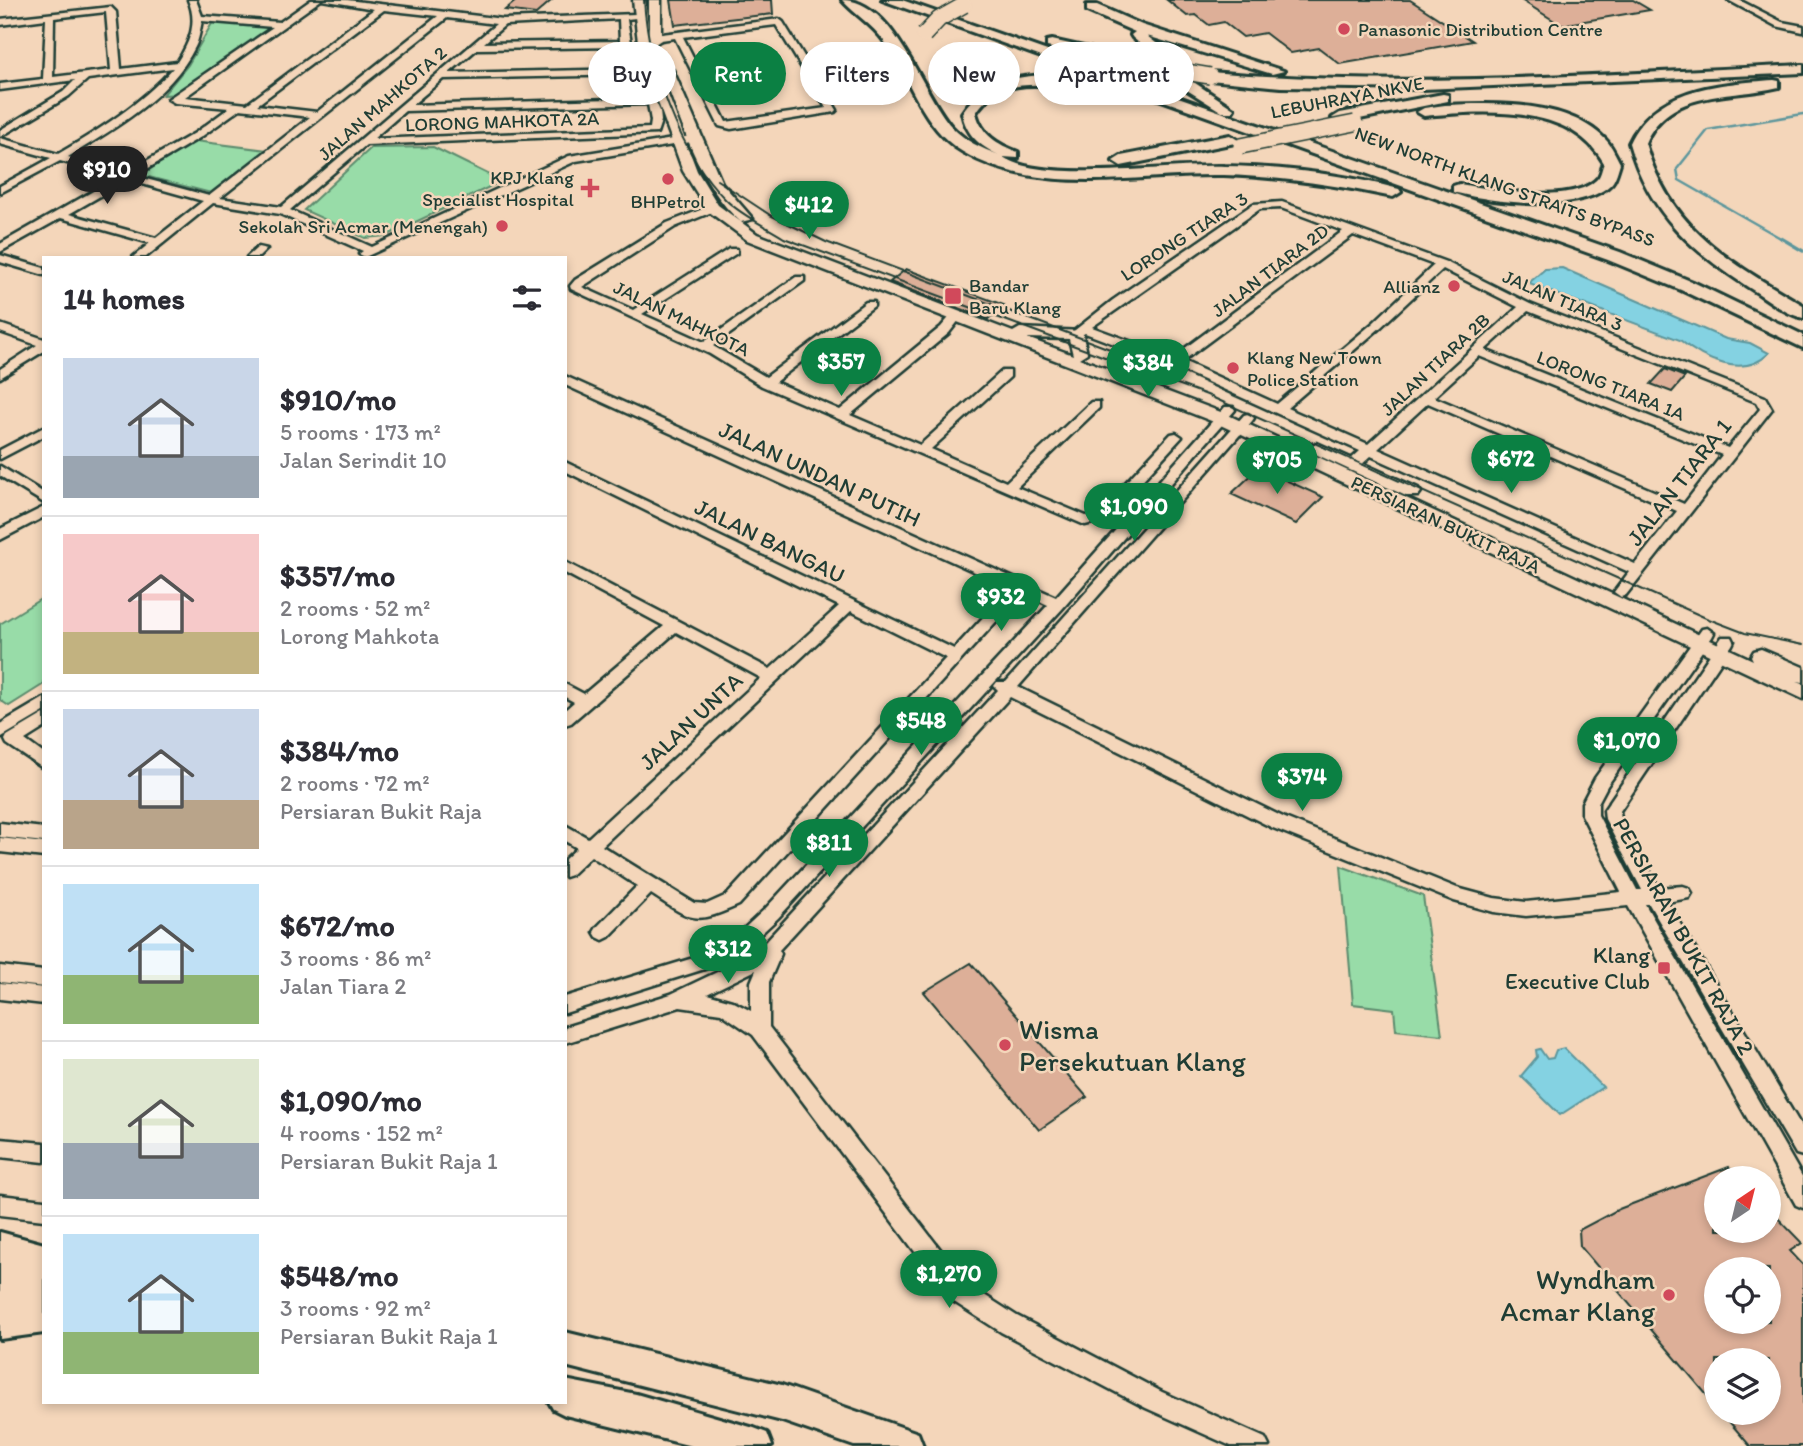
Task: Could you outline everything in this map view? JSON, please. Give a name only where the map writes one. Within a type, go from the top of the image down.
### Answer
[{"type":"highway","points":[[849,0],[877,19],[894,41],[919,90],[946,133],[984,157],[1015,168],[1070,176],[1254,171],[1364,185],[1446,205],[1687,286]]},
{"type":"highway","points":[[889,0],[1034,52]]},
{"type":"highway","name":"NEW NORTH KLANG STRAITS BYPASS","points":[[909,0],[1630,251],[1803,330]]},
{"type":"highway","points":[[919,90],[919,45],[939,19],[968,2]]},
{"type":"highway","points":[[1089,4],[1205,50],[1293,74],[1403,83],[1536,80]]},
{"type":"highway","points":[[1089,4],[1155,47],[1194,90],[1235,113]]},
{"type":"highway","points":[[1007,34],[1150,66],[1210,76],[1287,83],[1389,87],[1671,71],[1778,70]]},
{"type":"highway","name":"LEBUHRAYA NKVE","points":[[1347,120],[1523,86],[1803,69]]},
{"type":"highway","points":[[1373,119],[1471,100],[1539,91],[1803,76]]},
{"type":"highway","points":[[1803,82],[1724,90],[1686,99],[1660,112],[1646,124],[1637,143],[1643,167],[1657,196],[1671,216],[1720,260],[1803,313]]},
{"type":"highway","points":[[1034,83],[996,89],[978,99],[969,113],[972,128],[995,148],[1047,162],[1116,162],[1236,143]]},
{"type":"highway","points":[[1182,105],[1614,256],[1687,286],[1803,342]]},
{"type":"highway","points":[[984,157],[1044,170],[1100,172],[1347,120],[1469,108],[1518,110],[1559,121],[1586,133],[1602,146],[1612,163],[1610,173],[1600,184],[1583,193],[1558,198],[1506,197],[1448,187]]},
{"type":"highway","points":[[0,1248],[42,1260]]},
{"type":"highway","points":[[0,1269],[42,1275]]},
{"type":"highway","points":[[0,1299],[42,1306]]},
{"type":"highway","points":[[0,1322],[42,1317]]},
{"type":"highway","points":[[567,1349],[782,1403],[905,1446]]},
{"type":"highway","points":[[567,1397],[636,1412],[754,1446]]},
{"type":"main road","name":"PERSIARAN BUKIT RAJA","points":[[639,0],[645,50],[690,171],[713,208],[752,237],[1225,414]]},
{"type":"main road","name":"PERSIARAN BUKIT RAJA","points":[[655,0],[654,38],[715,184],[732,207],[748,221],[844,267],[1079,353],[1244,422],[1354,464],[1621,592],[1703,638]]},
{"type":"main road","points":[[1020,332],[1079,331],[1079,353]]},
{"type":"main road","name":"PERSIARAN BUKIT RAJA","points":[[1244,422],[1703,638],[1803,675]]},
{"type":"main road","name":"PERSIARAN BUKIT RAJA","points":[[1723,647],[1803,692]]},
{"type":"street","points":[[0,190],[58,158],[150,97],[180,64],[197,32],[199,18],[193,0]]},
{"type":"street","points":[[175,100],[317,0]]},
{"type":"street","points":[[326,0],[503,22],[640,16]]},
{"type":"street","points":[[1732,0],[1791,28],[1803,29]]},
{"type":"street","points":[[0,249],[243,107],[382,7]]},
{"type":"street","points":[[0,22],[99,9],[111,10],[116,70]]},
{"type":"street","points":[[48,80],[50,15]]},
{"type":"street","points":[[140,256],[445,15]]},
{"type":"street","points":[[622,17],[624,42]]},
{"type":"street","points":[[199,18],[281,25]]},
{"type":"street","name":"JALAN MAHKOTA 2","points":[[283,211],[503,22]]},
{"type":"street","points":[[654,38],[779,22],[832,110],[731,126],[722,124],[678,35]]},
{"type":"street","points":[[475,46],[588,44]]},
{"type":"street","points":[[0,87],[116,70],[180,64]]},
{"type":"street","points":[[440,76],[588,73]]},
{"type":"street","points":[[0,134],[66,94],[86,75]]},
{"type":"street","points":[[150,97],[319,115]]},
{"type":"street","points":[[404,108],[588,103]]},
{"type":"street","name":"LORONG MAHKOTA 2A","points":[[364,142],[641,134],[656,129],[651,105]]},
{"type":"street","points":[[362,256],[573,158],[697,138]]},
{"type":"street","points":[[0,141],[211,200],[283,211],[372,251]]},
{"type":"street","name":"LORONG TIARA 3","points":[[1079,331],[1257,206],[1282,205],[1352,230]]},
{"type":"street","name":"JALAN MAHKOTA","points":[[713,208],[671,225],[576,286],[704,347],[766,383],[1085,521],[1101,517],[1176,437]]},
{"type":"street","points":[[61,215],[159,242]]},
{"type":"street","name":"JALAN TIARA 3","points":[[1352,230],[1442,264],[1526,306],[1761,400]]},
{"type":"street","name":"JALAN TIARA 2D","points":[[1174,362],[1352,230]]},
{"type":"street","points":[[253,256],[262,249]]},
{"type":"street","points":[[635,314],[733,251]]},
{"type":"street","points":[[0,258],[42,271]]},
{"type":"street","points":[[1278,409],[1377,326],[1442,264]]},
{"type":"street","points":[[704,347],[800,279]]},
{"type":"street","points":[[766,383],[870,304]]},
{"type":"street","name":"JALAN TIARA 2B","points":[[1354,464],[1526,306]]},
{"type":"street","points":[[841,416],[960,316]]},
{"type":"street","points":[[0,328],[42,341]]},
{"type":"street","points":[[1079,331],[1174,362],[1638,571]]},
{"type":"street","points":[[0,374],[42,341]]},
{"type":"street","name":"LORONG TIARA 1A","points":[[1478,351],[1731,454]]},
{"type":"street","points":[[921,451],[1006,374]]},
{"type":"street","name":"JALAN UNDAN PUTIH","points":[[567,381],[1058,604]]},
{"type":"street","points":[[1426,398],[1686,510]]},
{"type":"street","name":"JALAN TIARA 1","points":[[1621,592],[1766,410],[1761,400]]},
{"type":"street","points":[[1009,487],[1095,405]]},
{"type":"street","points":[[567,1004],[705,962],[743,940],[772,913],[1058,604],[1225,414]]},
{"type":"street","points":[[567,1034],[675,1001],[744,970],[778,943],[1244,422]]},
{"type":"street","points":[[0,456],[42,432]]},
{"type":"street","name":"JALAN BANGAU","points":[[567,467],[955,656]]},
{"type":"street","points":[[0,470],[42,498]]},
{"type":"street","points":[[0,535],[42,512]]},
{"type":"street","points":[[567,568],[772,677]]},
{"type":"street","points":[[567,833],[691,909],[708,911],[733,900],[1020,586]]},
{"type":"street","name":"JALAN UNTA","points":[[567,868],[849,605]]},
{"type":"street","points":[[567,717],[675,625]]},
{"type":"street","name":"PERSIARAN BUKIT RAJA 2","points":[[1703,638],[1601,782],[1590,803],[1593,826],[1803,1198]]},
{"type":"street","name":"PERSIARAN BUKIT RAJA 2","points":[[1723,647],[1612,810],[1615,827],[1803,1147]]},
{"type":"street","points":[[987,678],[1279,823],[1454,894],[1494,905],[1525,909],[1683,893]]},
{"type":"street","points":[[567,691],[585,701]]},
{"type":"street","points":[[0,732],[42,705]]},
{"type":"street","points":[[42,721],[13,740],[42,762]]},
{"type":"street","points":[[0,831],[42,835]]},
{"type":"street","points":[[0,845],[42,850]]},
{"type":"street","points":[[603,932],[649,885]]},
{"type":"street","points":[[760,1029],[760,982],[778,943]]},
{"type":"street","points":[[0,974],[42,979]]},
{"type":"street","points":[[0,991],[42,996]]},
{"type":"street","points":[[675,1001],[707,1000],[731,1006],[760,1029],[959,1292],[1009,1324],[1154,1400],[1257,1446]]},
{"type":"street","points":[[0,1147],[42,1153]]},
{"type":"street","points":[[0,1205],[42,1210]]},
{"type":"green space","points":[[214,20],[272,27],[180,94],[163,95],[188,65]]},
{"type":"green space","points":[[195,141],[267,150],[215,194],[141,175]]},
{"type":"green space","points":[[433,147],[502,181],[386,236],[365,238],[304,210],[371,148]]},
{"type":"green space","points":[[42,598],[42,685],[9,706],[0,700],[0,624]]},
{"type":"green space","points":[[1341,866],[1423,896],[1442,1035],[1396,1030],[1394,1009],[1353,1004]]},
{"type":"water","points":[[1562,268],[1726,339],[1750,343],[1769,353],[1748,365],[1724,364],[1700,354],[1680,340],[1530,282],[1545,269]]},
{"type":"water","points":[[1564,1048],[1603,1087],[1560,1115],[1521,1076],[1537,1057],[1536,1050],[1540,1049],[1547,1059],[1553,1058],[1556,1050]]},
{"type":"building","points":[[517,0],[552,0],[536,14],[505,10]]},
{"type":"building","points":[[671,0],[772,0],[773,14],[675,25]]},
{"type":"building","name":"Panasonic Distribution Centre","points":[[1167,0],[1410,0],[1473,41],[1340,64],[1319,48],[1291,53],[1265,33],[1243,37],[1224,22],[1209,25],[1196,15],[1187,16]]},
{"type":"building","points":[[1521,0],[1633,0],[1650,10],[1561,25]]},
{"type":"building","name":"Bandar Baru Klang","points":[[906,269],[1004,305],[988,319],[890,282]]},
{"type":"building","points":[[1665,369],[1685,377],[1672,392],[1651,384]]},
{"type":"building","points":[[1259,468],[1323,497],[1296,524],[1231,494]]},
{"type":"building","name":"Wisma Persekutuan Klang","points":[[971,963],[1087,1097],[1039,1130],[924,992]]},
{"type":"building","name":"Wyndham Acmar Klang","points":[[1704,1177],[1704,1243],[1781,1243],[1782,1222],[1802,1243],[1790,1251],[1803,1265],[1803,1446],[1750,1446],[1732,1425],[1781,1425],[1781,1348],[1704,1348],[1704,1392],[1580,1246],[1579,1230],[1619,1209]]},
{"type":"waterway","points":[[1784,240],[1679,180],[1677,169],[1708,130],[1803,114]]},
{"type":"waterway","points":[[1781,238],[1803,251]]},
{"type":"tram line","points":[[644,0],[659,79],[680,133],[694,158],[726,200],[784,238],[1207,395],[1706,618],[1745,633],[1803,645]]},
{"type":"tram line","points":[[717,180],[770,215],[826,242],[1163,369]]},
{"type":"place","name":"Panasonic Distribution Centre","points":[[1344,29]]},
{"type":"place","name":"BHPetrol","points":[[668,179]]},
{"type":"place","name":"KPJ Klang Specialist Hospital","points":[[590,188]]},
{"type":"place","name":"Sekolah Sri Acmar (Menengah)","points":[[502,226]]},
{"type":"place","name":"Allianz","points":[[1454,286]]},
{"type":"place","name":"Bandar Baru Klang","points":[[953,296]]},
{"type":"place","name":"Klang New Town Police Station","points":[[1233,368]]},
{"type":"place","name":"Klang Executive Club","points":[[1664,968]]},
{"type":"place","name":"Wisma Persekutuan Klang","points":[[1005,1045]]},
{"type":"place","name":"Wyndham Acmar Klang","points":[[1669,1295]]}]
